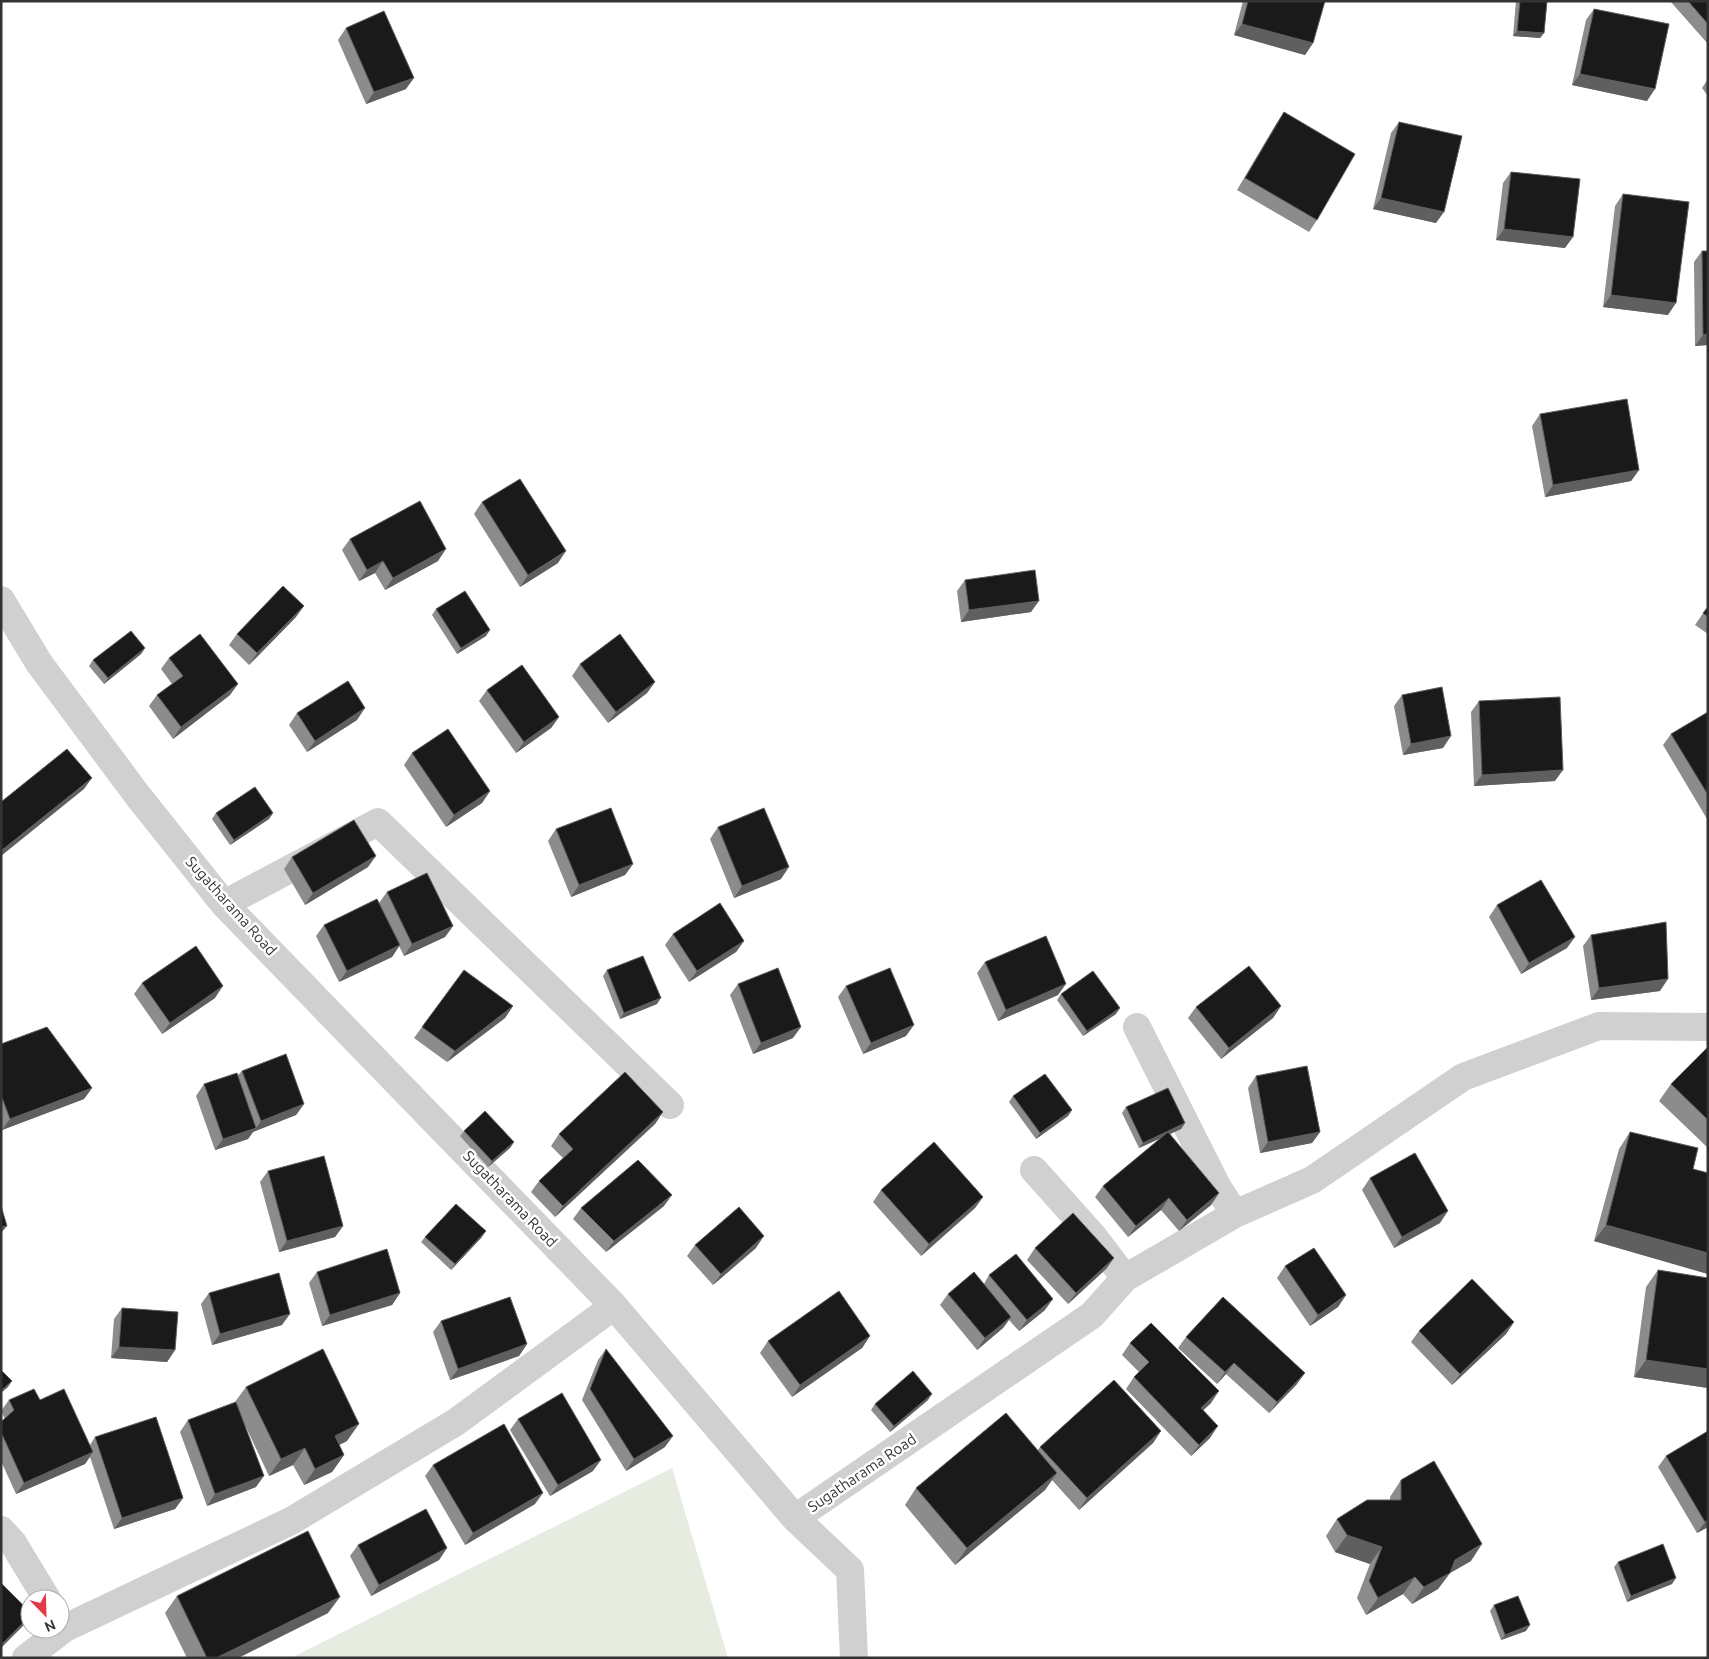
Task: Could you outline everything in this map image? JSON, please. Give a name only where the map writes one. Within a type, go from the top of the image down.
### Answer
[{"type":"street","name":"Sugatharama Road","points":[[1,600],[39,663],[138,796],[224,904],[614,1306],[795,1518],[1092,1315],[1125,1278],[1235,1214],[1312,1180],[1463,1077],[1599,1026],[1708,1027]]},
{"type":"street","points":[[224,904],[378,822],[670,1105]]},
{"type":"street","points":[[1137,1027],[1218,1188],[1235,1214]]},
{"type":"street","points":[[1034,1170],[1093,1236],[1125,1278]]},
{"type":"street","points":[[70,1620],[291,1521],[456,1422],[614,1306]]},
{"type":"street","points":[[795,1518],[850,1570],[854,1658]]},
{"type":"street","points":[[1,1530],[13,1543],[41,1589]]},
{"type":"street","points":[[26,1658],[46,1639]]},
{"type":"shaded area","points":[[672,1468],[728,1658],[291,1658]]},
{"type":"building","points":[[1248,1],[1325,1],[1313,43],[1242,24]]},
{"type":"building","points":[[1520,1],[1547,1],[1544,33],[1517,31]]},
{"type":"building","points":[[1688,1],[1708,1],[1708,24]]},
{"type":"building","points":[[1594,9],[1669,24],[1655,89],[1580,74]]},
{"type":"building","points":[[384,11],[414,78],[374,92],[346,28]]},
{"type":"building","points":[[1284,112],[1355,154],[1317,220],[1245,178]]},
{"type":"building","points":[[1399,122],[1462,136],[1444,212],[1381,198]]},
{"type":"building","points":[[1511,172],[1580,179],[1573,237],[1504,229]]},
{"type":"building","points":[[1623,194],[1689,202],[1676,303],[1611,295]]},
{"type":"building","points":[[1702,251],[1708,251],[1708,334],[1703,335]]},
{"type":"building","points":[[1627,399],[1639,470],[1553,485],[1540,414]]},
{"type":"building","points":[[520,479],[566,551],[528,575],[482,502]]},
{"type":"building","points":[[420,501],[446,549],[393,578],[383,561],[367,570],[350,539]]},
{"type":"building","points":[[1035,570],[1039,601],[969,610],[965,580]]},
{"type":"building","points":[[283,586],[304,606],[257,653],[237,634]]},
{"type":"building","points":[[465,591],[490,630],[461,648],[436,609]]},
{"type":"building","points":[[1708,607],[1708,617],[1703,613]]},
{"type":"building","points":[[131,631],[145,648],[108,678],[93,660]]},
{"type":"building","points":[[200,634],[238,684],[181,727],[157,695],[183,676],[169,658]]},
{"type":"building","points":[[620,634],[655,682],[616,712],[580,664]]},
{"type":"building","points":[[522,665],[559,717],[524,742],[487,690]]},
{"type":"building","points":[[348,681],[365,708],[315,741],[297,713]]},
{"type":"building","points":[[1442,687],[1451,736],[1411,744],[1402,695]]},
{"type":"building","points":[[1560,697],[1563,770],[1482,775],[1479,701]]},
{"type":"building","points":[[1708,712],[1708,795],[1671,734]]},
{"type":"building","points":[[448,729],[490,791],[454,815],[412,753]]},
{"type":"building","points":[[67,749],[92,778],[1,851],[1,802]]},
{"type":"building","points":[[255,787],[273,813],[234,840],[216,813]]},
{"type":"building","points":[[611,808],[633,864],[579,885],[556,829]]},
{"type":"building","points":[[764,808],[789,867],[742,886],[718,827]]},
{"type":"building","points":[[354,820],[376,856],[313,893],[292,857]]},
{"type":"building","points":[[427,873],[453,926],[412,944],[387,892]]},
{"type":"building","points":[[1541,880],[1575,937],[1529,963],[1497,905]]},
{"type":"building","points":[[377,899],[400,945],[347,971],[324,925]]},
{"type":"building","points":[[720,903],[744,941],[697,971],[673,934]]},
{"type":"building","points":[[1666,922],[1668,979],[1599,988],[1591,935]]},
{"type":"building","points":[[1046,936],[1066,984],[1006,1010],[985,962]]},
{"type":"building","points":[[196,946],[223,986],[170,1023],[142,983]]},
{"type":"building","points":[[643,956],[661,998],[624,1013],[607,970]]},
{"type":"building","points":[[1249,966],[1281,1006],[1229,1048],[1196,1007]]},
{"type":"building","points":[[778,968],[801,1027],[761,1043],[738,984]]},
{"type":"building","points":[[890,968],[914,1025],[871,1043],[846,986]]},
{"type":"building","points":[[464,970],[513,1006],[455,1051],[422,1027]]},
{"type":"building","points":[[1093,971],[1120,1008],[1087,1031],[1061,994]]},
{"type":"building","points":[[47,1027],[92,1088],[10,1119],[1,1095],[1,1044]]},
{"type":"building","points":[[1708,1047],[1708,1120],[1671,1084]]},
{"type":"building","points":[[286,1054],[304,1104],[261,1121],[242,1071]]},
{"type":"building","points":[[1307,1066],[1320,1132],[1268,1142],[1256,1076]]},
{"type":"building","points":[[625,1072],[663,1112],[563,1206],[539,1181],[573,1149],[559,1134]]},
{"type":"building","points":[[237,1073],[256,1128],[223,1139],[204,1084]]},
{"type":"building","points":[[1045,1074],[1072,1110],[1040,1133],[1013,1096]]},
{"type":"building","points":[[1168,1088],[1185,1123],[1143,1143],[1126,1107]]},
{"type":"building","points":[[485,1111],[514,1142],[492,1161],[464,1131]]},
{"type":"building","points":[[1168,1132],[1219,1193],[1187,1220],[1169,1198],[1136,1226],[1103,1186]]},
{"type":"building","points":[[1630,1132],[1698,1148],[1693,1169],[1708,1173],[1708,1253],[1606,1225]]},
{"type":"building","points":[[934,1142],[983,1197],[929,1244],[881,1190]]},
{"type":"building","points":[[1415,1153],[1448,1211],[1402,1237],[1370,1178]]},
{"type":"building","points":[[324,1156],[343,1226],[287,1241],[268,1171]]},
{"type":"building","points":[[638,1160],[672,1195],[614,1241],[581,1208]]},
{"type":"building","points":[[456,1204],[486,1231],[455,1264],[425,1237]]},
{"type":"building","points":[[1,1206],[7,1226],[1,1227]]},
{"type":"building","points":[[739,1207],[764,1236],[721,1274],[695,1245]]},
{"type":"building","points":[[1073,1213],[1114,1258],[1076,1293],[1035,1248]]},
{"type":"building","points":[[1314,1248],[1346,1295],[1318,1315],[1285,1266]]},
{"type":"building","points":[[387,1249],[400,1293],[330,1315],[317,1272]]},
{"type":"building","points":[[1016,1254],[1053,1299],[1027,1320],[989,1275]]},
{"type":"building","points":[[1658,1270],[1708,1278],[1708,1369],[1646,1360]]},
{"type":"building","points":[[974,1272],[1011,1317],[985,1338],[948,1294]]},
{"type":"building","points":[[279,1273],[290,1314],[220,1334],[209,1293]]},
{"type":"building","points":[[1472,1279],[1514,1322],[1460,1374],[1419,1331]]},
{"type":"building","points":[[839,1291],[870,1336],[800,1385],[768,1341]]},
{"type":"building","points":[[510,1297],[527,1344],[458,1369],[441,1321]]},
{"type":"building","points":[[1223,1297],[1305,1373],[1277,1402],[1234,1363],[1225,1372],[1186,1337]]},
{"type":"building","points":[[122,1308],[178,1312],[175,1350],[119,1347]]},
{"type":"building","points":[[1151,1323],[1219,1391],[1201,1408],[1218,1426],[1199,1445],[1134,1377],[1149,1362],[1130,1343]]},
{"type":"building","points":[[323,1349],[359,1424],[335,1436],[344,1455],[315,1469],[305,1448],[281,1459],[246,1387]]},
{"type":"building","points":[[606,1349],[673,1436],[634,1459],[590,1389]]},
{"type":"building","points":[[1,1370],[12,1381],[1,1391]]},
{"type":"building","points":[[913,1371],[932,1394],[894,1426],[875,1404]]},
{"type":"building","points":[[1114,1380],[1161,1431],[1087,1498],[1040,1447]]},
{"type":"building","points":[[34,1389],[40,1400],[64,1389],[93,1452],[24,1483],[1,1432],[1,1422],[14,1410],[9,1400]]},
{"type":"building","points":[[562,1393],[601,1460],[558,1485],[518,1419]]},
{"type":"building","points":[[236,1402],[264,1476],[215,1494],[188,1420]]},
{"type":"building","points":[[1006,1413],[1057,1473],[967,1548],[916,1488]]},
{"type":"building","points":[[156,1417],[183,1498],[122,1518],[95,1437]]},
{"type":"building","points":[[504,1424],[543,1493],[473,1533],[433,1465]]},
{"type":"building","points":[[1708,1431],[1708,1520],[1705,1522],[1666,1456]]},
{"type":"building","points":[[1434,1461],[1482,1544],[1455,1560],[1450,1573],[1424,1587],[1415,1577],[1378,1598],[1369,1581],[1382,1547],[1347,1535],[1337,1519],[1367,1500],[1401,1500],[1401,1480]]},
{"type":"building","points":[[426,1509],[447,1548],[379,1585],[358,1545]]},
{"type":"building","points":[[308,1531],[340,1597],[216,1658],[207,1658],[177,1596]]},
{"type":"building","points":[[1663,1544],[1676,1578],[1631,1596],[1618,1562]]},
{"type":"building","points":[[1,1583],[20,1602],[20,1626],[1,1645]]},
{"type":"building","points":[[1518,1596],[1530,1625],[1505,1635],[1494,1605]]}]
